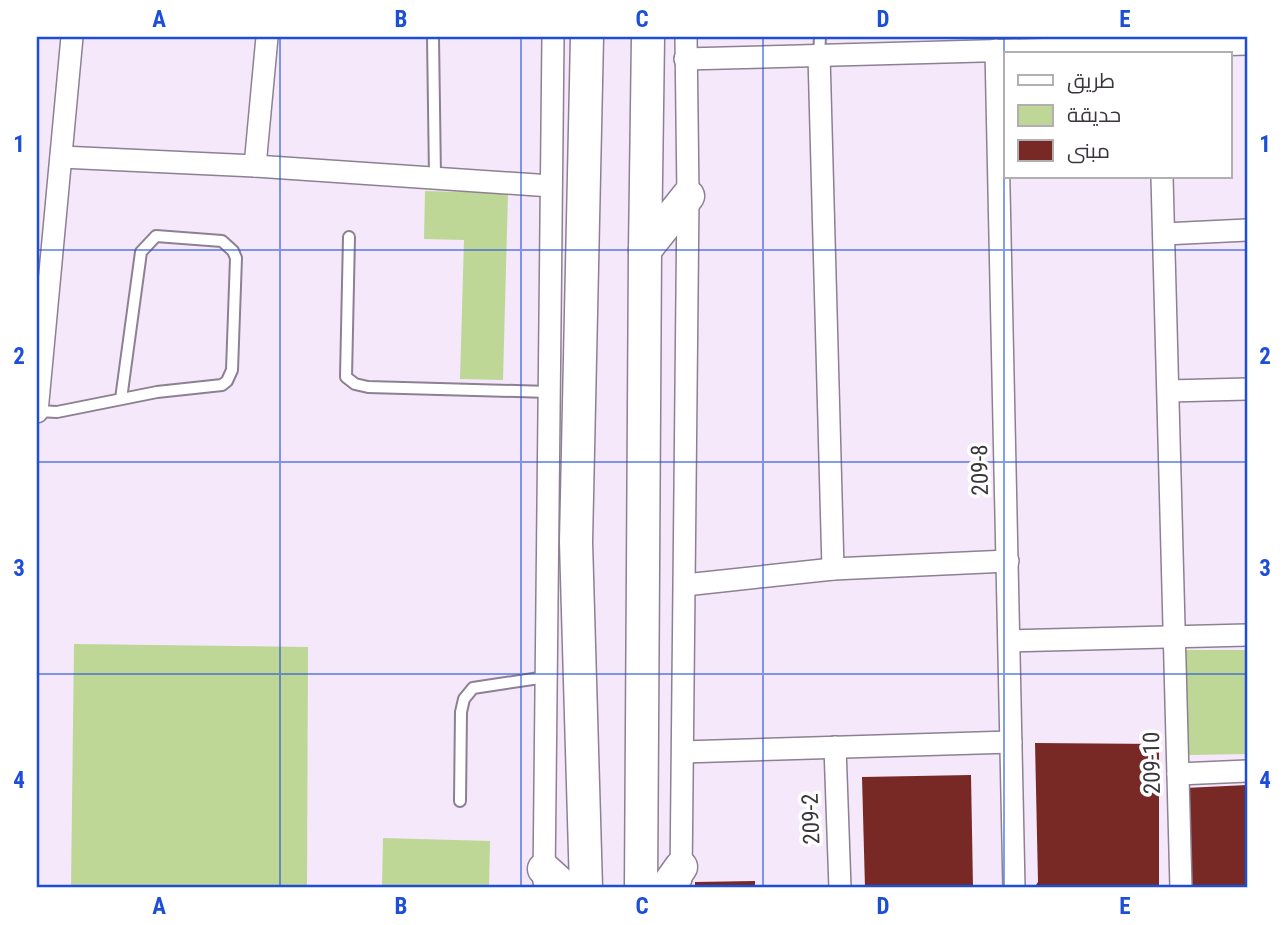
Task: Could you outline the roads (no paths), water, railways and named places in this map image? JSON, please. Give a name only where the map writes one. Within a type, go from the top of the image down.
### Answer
[{"type":"main road","points":[[586,888],[576,542],[587,37]]},
{"type":"main road","points":[[641,888],[648,37]]},
{"type":"main road","points":[[645,250],[688,196]]},
{"type":"street","points":[[37,411],[72,37]]},
{"type":"street","points":[[256,166],[267,37]]},
{"type":"street","points":[[551,882],[546,677],[553,37]]},
{"type":"street","points":[[676,881],[685,585],[688,196],[686,37]]},
{"type":"street","points":[[685,59],[819,46],[889,45],[996,50],[1108,42],[1157,50],[1247,44]]},
{"type":"street","points":[[819,46],[833,569]]},
{"type":"street","name":"209-8","points":[[996,50],[1014,888]]},
{"type":"street","points":[[61,157],[256,166],[551,186]]},
{"type":"street","name":"209-10","points":[[1162,178],[1181,888]]},
{"type":"street","points":[[1164,234],[1247,230]]},
{"type":"street","points":[[1169,391],[1247,389]]},
{"type":"street","points":[[685,585],[833,569],[1008,561]]},
{"type":"street","points":[[1010,641],[1247,635]]},
{"type":"street","points":[[682,752],[1011,742]]},
{"type":"street","name":"209-2","points":[[835,747],[840,888]]},
{"type":"street","points":[[1178,774],[1247,771]]},
{"type":"lane","points":[[433,37],[435,177]]},
{"type":"lane","points":[[37,411],[57,412],[121,399],[222,385],[227,381],[232,370],[236,258],[233,251],[222,241],[156,236],[141,252],[121,399]]},
{"type":"lane","points":[[349,237],[346,377],[355,384],[368,387],[549,392]]},
{"type":"lane","points":[[460,801],[461,712],[464,699],[472,688],[546,677]]}]
